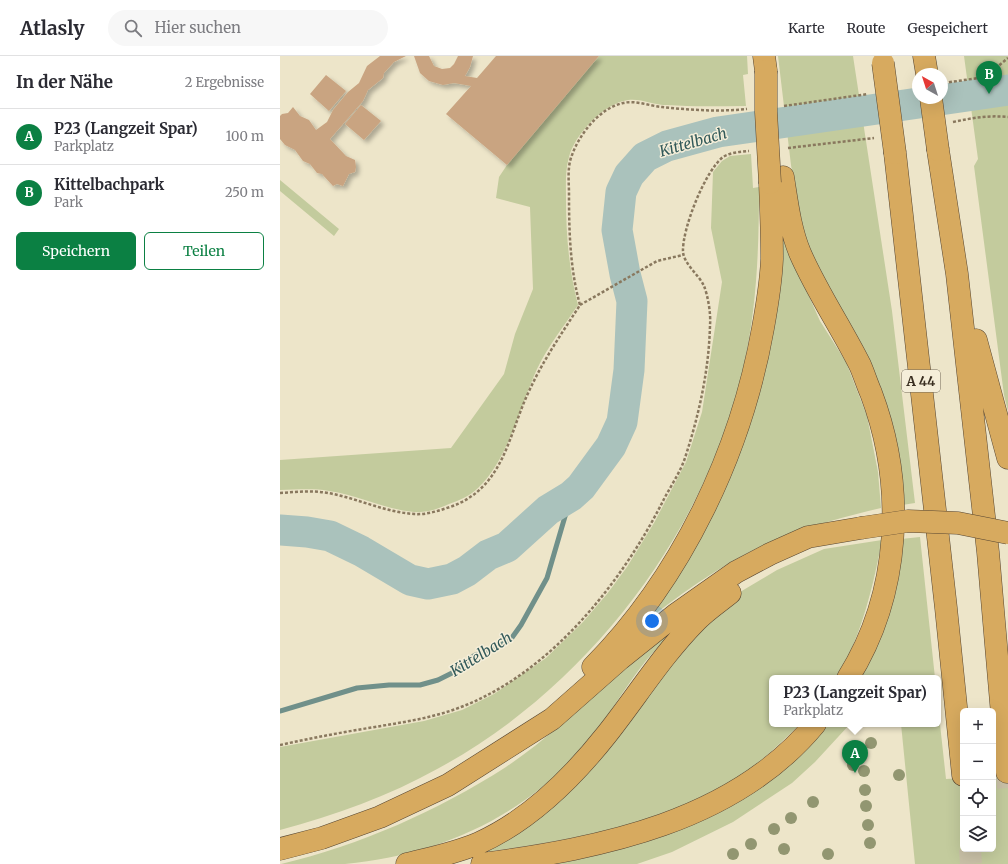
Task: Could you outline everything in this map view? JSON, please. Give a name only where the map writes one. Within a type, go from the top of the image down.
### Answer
[{"type":"highway","name":"A 44","points":[[882,60],[895,153],[960,746]]},
{"type":"highway","points":[[492,757],[563,697],[607,652],[666,577],[693,530],[725,460],[742,416],[758,356],[772,260],[776,180],[766,112],[765,64]]},
{"type":"highway","points":[[931,104],[958,274],[988,552],[1007,772]]},
{"type":"highway","points":[[776,180],[788,210],[800,252],[826,307],[860,366],[879,416],[891,466],[894,514],[890,569],[875,622],[850,675]]},
{"type":"highway","points":[[958,274],[1008,458]]},
{"type":"highway","points":[[280,849],[350,829],[406,806],[448,785],[552,720],[620,659],[675,615],[736,572],[770,554],[808,537],[908,521],[951,523],[1008,533]]},
{"type":"highway","points":[[407,864],[452,854],[480,843],[523,816],[546,799],[576,771],[607,734],[660,663],[697,619],[762,570],[800,551],[861,528]]},
{"type":"highway","points":[[482,864],[540,856],[608,841],[643,832],[676,820],[735,791],[788,752],[812,727]]},
{"type":"path","points":[[948,82],[985,77],[1008,58]]},
{"type":"path","points":[[778,106],[872,94]]},
{"type":"path","points":[[580,305],[575,287],[569,234],[569,172],[575,149],[595,120],[610,108],[631,102],[662,107],[732,111],[755,108]]},
{"type":"path","points":[[945,123],[975,117],[1008,117]]},
{"type":"path","points":[[780,149],[878,138]]},
{"type":"path","points":[[280,745],[423,718],[461,707],[494,692],[545,656],[581,620],[606,591],[625,566],[653,522],[684,461],[699,411],[708,359],[711,322],[704,286],[683,255],[686,229],[698,197],[712,170],[722,158],[729,153],[757,150]]},
{"type":"path","points":[[280,493],[307,491],[329,493],[386,509],[415,514],[435,512],[464,502],[480,490],[493,476],[505,454],[529,391],[542,365],[580,305],[657,261],[683,255]]},
{"type":"green space","points":[[599,56],[747,56],[748,74],[743,75],[746,106],[677,106],[628,100],[619,102],[600,113],[577,139],[569,157],[566,173],[566,188],[569,252],[572,279],[578,305],[541,361],[505,448],[488,476],[475,491],[465,498],[436,509],[423,512],[392,508],[340,493],[323,490],[280,490],[280,460],[451,448],[504,374],[515,334],[533,289],[530,207],[496,198],[499,177],[507,165]]},
{"type":"green space","points":[[778,56],[853,56],[892,311],[915,503],[902,505],[826,290],[801,229],[791,165]]},
{"type":"green space","points":[[964,56],[1008,56],[1008,411],[1004,395],[974,166],[978,159]]},
{"type":"green space","points":[[751,154],[753,188],[759,187],[758,232],[752,321],[744,365],[726,427],[702,487],[671,544],[634,598],[591,649],[544,694],[493,734],[439,768],[401,787],[361,804],[280,830],[280,747],[424,721],[462,710],[494,694],[546,658],[583,622],[607,594],[627,567],[654,523],[686,462],[702,412],[722,282],[711,228],[713,172],[722,161],[730,156]]},
{"type":"green space","points":[[280,180],[339,229],[334,236],[280,191]]},
{"type":"green space","points":[[778,219],[792,258],[820,321],[846,362],[867,416],[878,472],[881,508],[818,525],[782,537],[743,555],[707,577],[638,627],[730,471]]},
{"type":"green space","points":[[920,537],[935,675],[857,675],[901,539]]},
{"type":"green space","points":[[882,540],[866,609],[854,643],[839,675],[769,675],[769,727],[797,727],[760,761],[746,772],[715,791],[682,807],[647,819],[610,830],[573,838],[464,855],[500,836],[675,653],[735,595],[777,570],[824,549]]},
{"type":"green space","points":[[688,616],[641,667],[586,744],[562,770],[507,812],[478,828],[414,852],[345,864],[281,864],[369,837],[426,812],[480,783],[519,758],[546,737]]},
{"type":"green space","points":[[819,727],[847,727],[815,762],[792,783],[733,822],[672,852],[637,864],[523,864],[681,825]]},
{"type":"green space","points":[[901,727],[940,727],[946,779],[960,778],[960,852],[996,852],[996,775],[1008,774],[1008,864],[915,864]]},
{"type":"building","points":[[380,56],[406,56],[394,62],[384,73],[383,78],[368,90],[363,101],[330,139],[346,156],[355,160],[356,167],[355,172],[349,174],[343,186],[337,184],[333,186],[322,174],[317,173],[310,164],[303,161],[295,150],[285,145],[280,139],[280,116],[288,113],[293,107],[300,116],[309,120],[316,130],[327,122],[333,110],[348,92],[359,83],[367,66]]},
{"type":"building","points":[[414,56],[429,56],[434,66],[442,69],[450,68],[458,56],[473,56],[470,67],[465,76],[477,78],[496,56],[599,56],[507,165],[446,114],[471,86],[454,83],[443,85],[429,81],[420,73]]},
{"type":"building","points":[[326,75],[346,91],[329,111],[310,94]]},
{"type":"building","points":[[361,105],[381,121],[364,140],[345,124]]},
{"type":"waterway","name":"Kittelbach","points":[[280,530],[307,532],[330,536],[361,551],[410,580],[428,584],[452,579],[467,571],[488,555],[507,547],[548,510],[571,496],[581,487],[611,446],[622,422],[629,370],[632,301],[625,274],[617,230],[621,192],[629,175],[645,157],[667,146],[718,132],[1008,90]]},
{"type":"waterway","name":"Kittelbach","points":[[280,711],[357,688],[389,685],[420,685],[438,680],[454,672],[475,655],[495,648],[511,639],[521,625],[547,578],[571,496]]},
{"type":"tunnel","points":[[1007,772],[1008,788]]},
{"type":"tunnel","points":[[970,852],[971,864]]},
{"type":"place","name":"Kittelbachpark","points":[[989,94]]},
{"type":"place","name":"P23 (Langzeit Spar)","points":[[855,773]]}]
